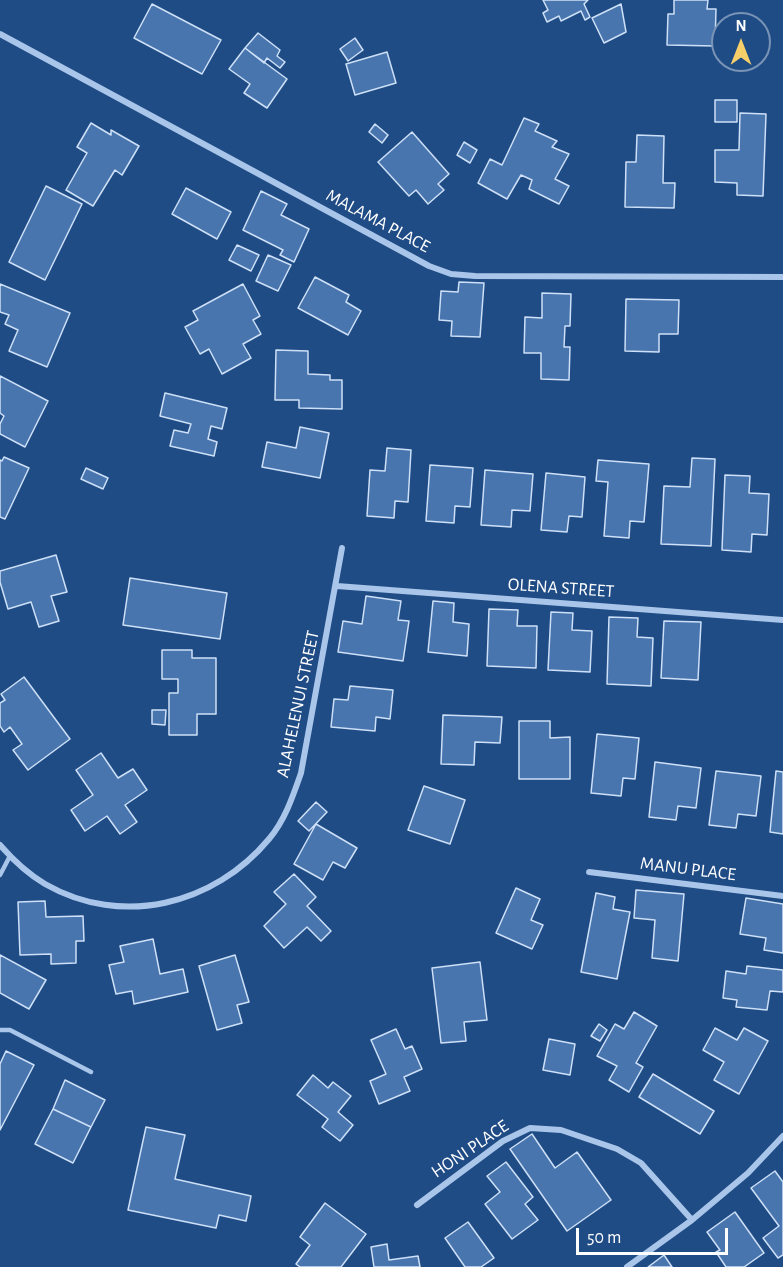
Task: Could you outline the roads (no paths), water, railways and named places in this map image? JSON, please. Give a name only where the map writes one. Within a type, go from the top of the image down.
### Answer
[{"type":"street","name":"MALAMA PLACE","points":[[0,34],[419,261],[451,274],[783,278]]},
{"type":"street","name":"ALAHELENUI STREET","points":[[0,845],[16,863],[45,884],[78,898],[113,906],[149,906],[184,899],[217,885],[246,864],[271,837],[289,807],[301,773],[337,586],[342,548]]},
{"type":"street","name":"OLENA STREET","points":[[337,586],[783,620]]},
{"type":"street","name":"MANU PLACE","points":[[589,872],[783,896]]},
{"type":"street","name":"HONI PLACE","points":[[417,1205],[503,1141],[530,1128],[561,1130],[617,1149],[641,1163],[692,1220]]},
{"type":"street","points":[[627,1267],[692,1220],[748,1173],[783,1136]]},
{"type":"lane","points":[[0,875],[10,856]]},
{"type":"lane","points":[[0,1030],[10,1030],[91,1072]]}]
